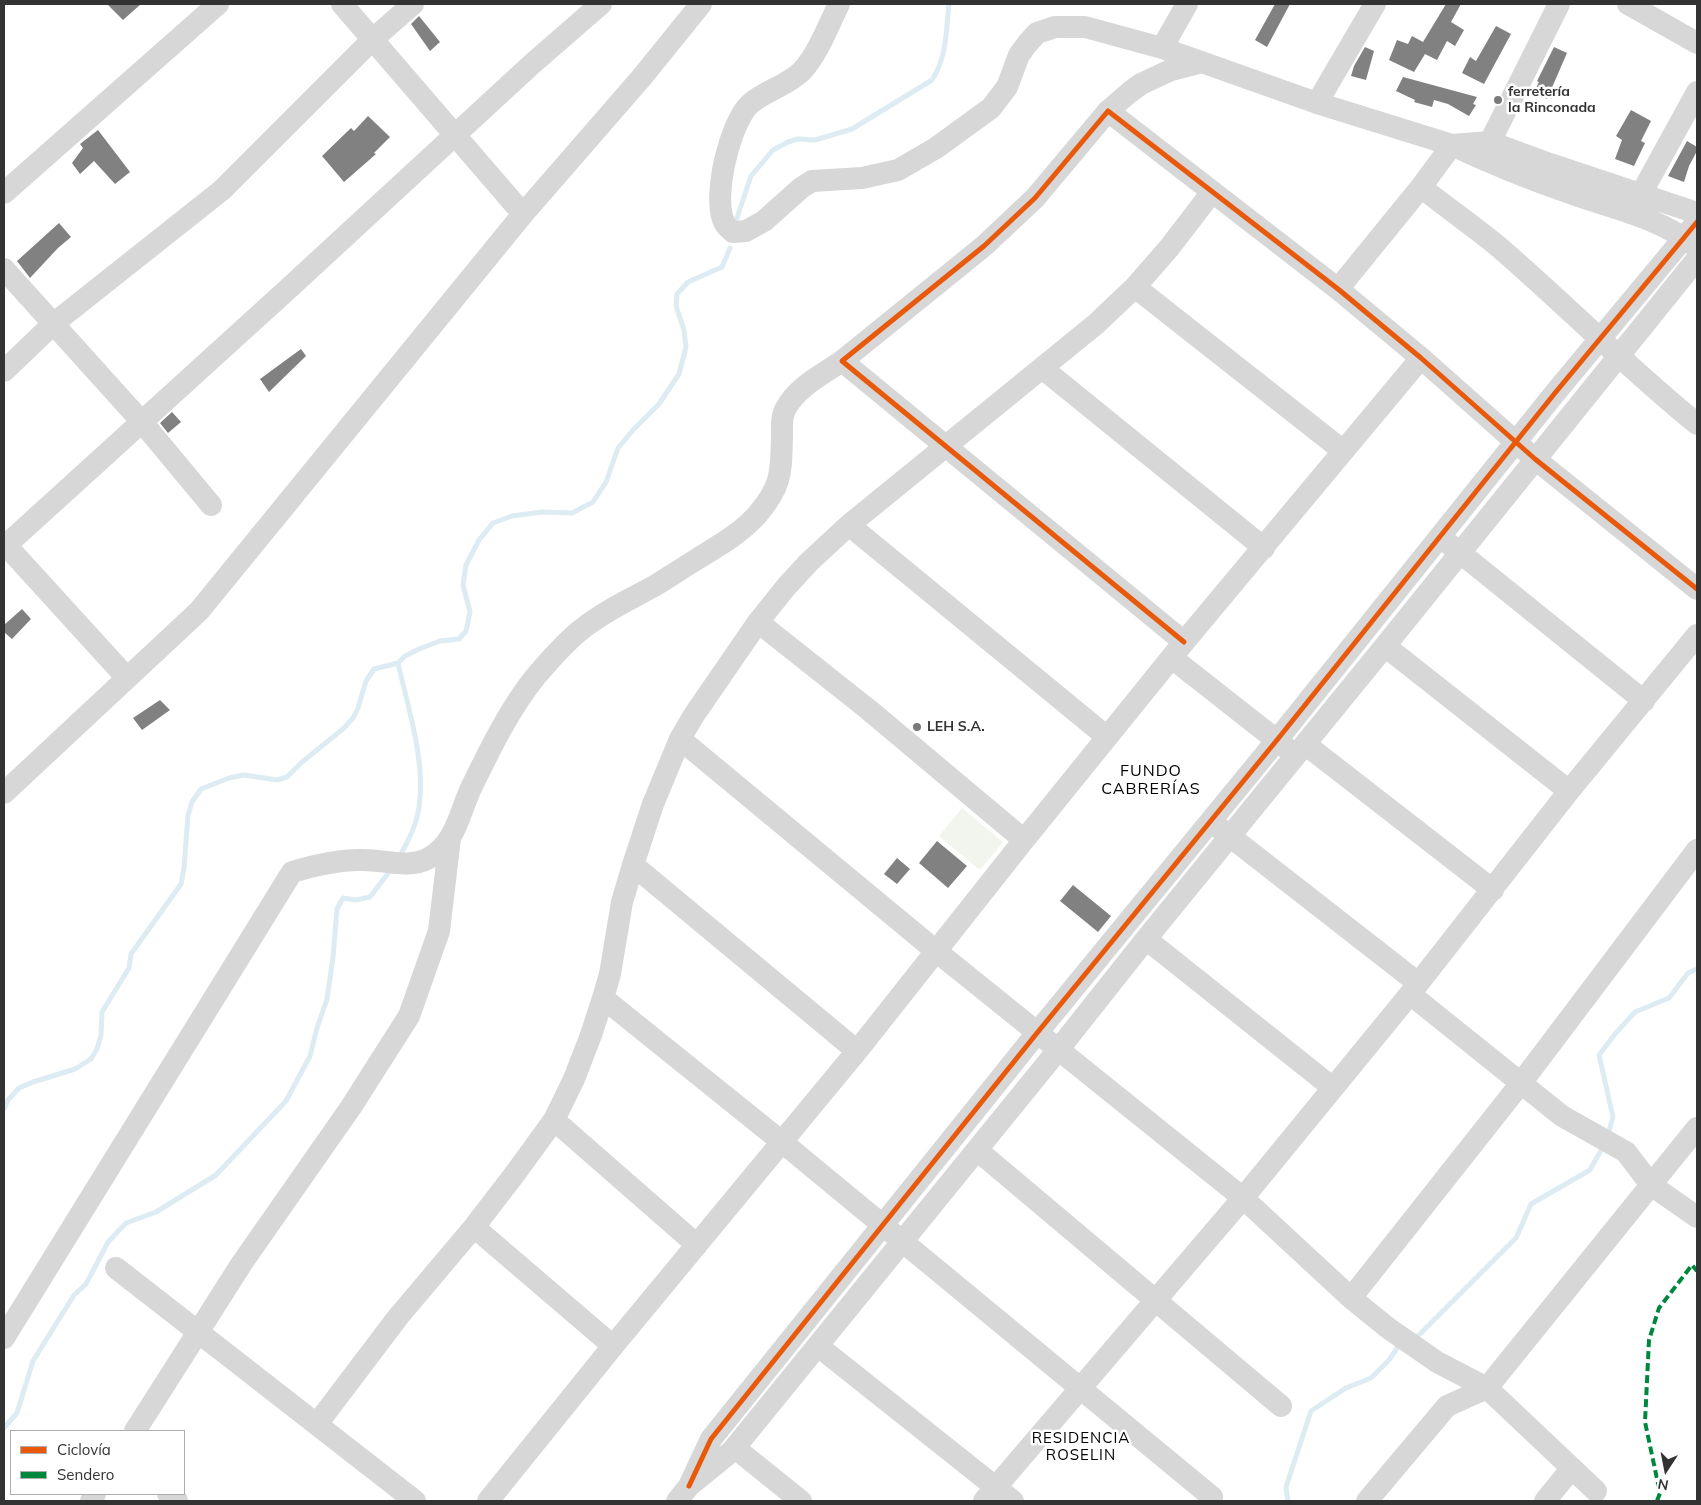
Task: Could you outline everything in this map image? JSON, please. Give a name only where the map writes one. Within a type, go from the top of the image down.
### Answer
[{"type":"street","points":[[4,194],[218,4]]},
{"type":"street","points":[[342,4],[523,214]]},
{"type":"street","points":[[4,371],[53,324],[222,190],[373,40],[413,4]]},
{"type":"street","points":[[127,678],[4,545],[142,422],[601,4]]},
{"type":"street","points":[[4,793],[199,611],[523,214],[642,77],[701,4]]},
{"type":"street","points":[[683,1494],[711,1439],[1516,442],[1601,338],[1693,236],[1495,166],[1452,145],[1317,103],[1162,48],[1084,27],[1055,27],[1037,33],[1018,55],[1007,87],[995,104],[982,116],[936,148],[898,170],[862,178],[812,181],[801,188],[764,221],[746,231],[733,232],[726,224],[722,212],[721,195],[727,151],[735,126],[749,105],[761,96],[785,84],[801,72],[814,54],[839,4]]},
{"type":"street","points":[[1162,48],[1187,4]]},
{"type":"street","points":[[1317,103],[1375,4]]},
{"type":"street","points":[[1490,142],[1559,4]]},
{"type":"street","points":[[1628,4],[1697,43]]},
{"type":"street","points":[[136,1430],[242,1263],[351,1107],[409,1016],[439,931],[450,838],[470,788],[522,694],[581,630],[613,608],[658,583],[736,534],[755,517],[776,489],[781,472],[782,422],[784,410],[790,401],[984,246],[1035,198],[1108,111],[1130,92],[1154,77],[1202,62]]},
{"type":"street","points":[[1641,194],[1697,92]]},
{"type":"street","points":[[1108,111],[1338,289],[1421,358],[1535,458],[1697,589]]},
{"type":"street","points":[[1338,289],[1421,187],[1452,145],[1490,142],[1697,213]]},
{"type":"street","points":[[1421,187],[1498,247],[1601,338],[1618,356],[1697,424]]},
{"type":"street","points":[[317,1424],[398,1317],[474,1227],[554,1120],[577,1070],[603,998],[610,974],[622,902],[632,865],[653,804],[680,739],[694,715],[758,622],[809,562],[849,525],[1096,324],[1135,287],[1170,248],[1212,192]]},
{"type":"street","points":[[683,1494],[735,1448],[1697,258]]},
{"type":"street","points":[[4,269],[142,422],[211,505]]},
{"type":"street","points":[[1135,287],[1342,450]]},
{"type":"street","points":[[488,1501],[613,1346],[857,1051],[1178,650],[1264,548],[1342,450],[1421,358]]},
{"type":"street","points":[[842,361],[946,446],[1178,650],[1277,740],[1300,749],[1493,890]]},
{"type":"street","points":[[1042,368],[1264,548]]},
{"type":"street","points":[[849,525],[1107,737]]},
{"type":"street","points":[[1440,537],[1644,701]]},
{"type":"street","points":[[758,622],[869,710],[1024,840]]},
{"type":"street","points":[[818,1346],[998,1497],[1080,1388],[1243,1198],[1493,890],[1569,791],[1697,635]]},
{"type":"street","points":[[1385,646],[1569,791]]},
{"type":"street","points":[[680,739],[936,951],[1243,1198],[1351,1298],[1388,1328],[1437,1362],[1487,1388],[1596,1491]]},
{"type":"street","points":[[1210,821],[1414,988],[1520,1083],[1562,1116],[1626,1152],[1651,1185],[1697,1217]]},
{"type":"street","points":[[4,1338],[292,872],[318,864],[364,860],[395,864],[420,862],[440,850],[450,838]]},
{"type":"street","points":[[1351,1298],[1520,1083],[1697,850]]},
{"type":"street","points":[[632,865],[857,1051]]},
{"type":"street","points":[[1146,939],[1333,1088]]},
{"type":"street","points":[[603,998],[782,1142],[1212,1497]]},
{"type":"street","points":[[554,1120],[697,1245]]},
{"type":"street","points":[[1367,1501],[1447,1406],[1487,1388],[1697,1128]]},
{"type":"street","points":[[977,1150],[1282,1406]]},
{"type":"street","points":[[474,1227],[613,1346]]},
{"type":"street","points":[[116,1268],[414,1501]]},
{"type":"street","points":[[735,1448],[801,1501]]},
{"type":"street","points":[[1545,1501],[1572,1468]]},
{"type":"shaded area","points":[[962,808],[1003,842],[980,870],[939,836]]},
{"type":"building","points":[[107,4],[141,4],[123,20]]},
{"type":"building","points":[[1275,4],[1290,4],[1267,47],[1255,40]]},
{"type":"building","points":[[1446,4],[1461,4],[1451,22],[1464,30],[1455,46],[1447,41],[1437,60],[1425,54],[1414,72],[1389,60],[1397,40],[1408,44],[1412,36],[1423,42]]},
{"type":"building","points":[[419,16],[440,42],[430,51],[411,24]]},
{"type":"building","points":[[1496,26],[1511,34],[1484,84],[1462,73],[1470,57],[1476,61]]},
{"type":"building","points":[[1365,47],[1374,51],[1366,80],[1351,76],[1354,66]]},
{"type":"building","points":[[1554,47],[1567,53],[1547,99],[1534,92],[1539,82],[1537,81]]},
{"type":"building","points":[[1403,77],[1477,97],[1473,104],[1476,105],[1469,116],[1448,104],[1434,100],[1432,107],[1414,102],[1415,100],[1396,91]]},
{"type":"building","points":[[1631,110],[1651,121],[1641,141],[1645,143],[1634,166],[1615,159],[1622,140],[1616,136]]},
{"type":"building","points":[[368,116],[390,137],[374,153],[376,154],[344,182],[322,156],[351,128],[354,131]]},
{"type":"building","points":[[98,130],[130,172],[115,184],[94,161],[80,174],[72,163],[83,148],[80,144]]},
{"type":"building","points":[[1687,141],[1697,147],[1697,151],[1689,166],[1684,182],[1668,176]]},
{"type":"building","points":[[59,223],[71,237],[30,278],[17,261]]},
{"type":"building","points":[[301,349],[306,356],[269,392],[260,379]]},
{"type":"building","points":[[172,412],[181,422],[168,433],[160,423]]},
{"type":"building","points":[[22,609],[31,619],[12,639],[4,632],[4,625]]},
{"type":"building","points":[[160,700],[170,710],[142,730],[133,718]]},
{"type":"building","points":[[937,841],[967,866],[948,888],[919,863]]},
{"type":"building","points":[[897,858],[910,869],[897,884],[884,874]]},
{"type":"building","points":[[1073,885],[1111,916],[1098,932],[1060,901]]},
{"type":"waterway","points":[[737,218],[751,176],[773,150],[798,139],[815,140],[852,129],[932,80],[941,62],[949,4]]},
{"type":"waterway","points":[[4,1109],[8,1100],[19,1088],[75,1069],[91,1059],[97,1049],[101,1035],[102,1012],[129,968],[131,954],[181,884],[188,815],[192,802],[201,789],[229,778],[244,775],[277,780],[287,777],[302,762],[343,729],[353,718],[366,681],[374,669],[398,663],[405,656],[440,641],[459,639],[466,631],[470,612],[463,585],[466,565],[479,540],[493,523],[512,516],[542,512],[572,513],[593,502],[606,482],[618,448],[659,404],[679,374],[686,347],[684,330],[676,306],[677,294],[688,282],[722,267],[730,248]]},
{"type":"waterway","points":[[398,663],[415,735],[421,790],[416,820],[409,839],[399,857]]},
{"type":"waterway","points":[[4,1428],[17,1413],[33,1361],[74,1295],[86,1284],[108,1242],[126,1223],[156,1212],[216,1175],[286,1101],[310,1056],[327,999],[337,909],[343,898],[356,900],[370,897],[392,868]]},
{"type":"waterway","points":[[1608,1135],[1613,1117],[1599,1055],[1635,1012],[1669,998],[1688,973],[1697,969]]},
{"type":"waterway","points":[[1414,1338],[1516,1238],[1531,1204],[1590,1170],[1604,1145]]},
{"type":"waterway","points":[[1288,1501],[1286,1487],[1311,1411],[1346,1388],[1371,1378],[1402,1344]]},
{"type":"marked path","points":[[1657,1501],[1660,1493],[1645,1422],[1649,1340],[1659,1308],[1692,1265],[1697,1271]]},
{"type":"cycle path","points":[[1184,642],[842,361],[984,246],[1035,198],[1108,111],[1338,289],[1421,358],[1535,459],[1697,589]]},
{"type":"cycle path","points":[[689,1486],[711,1439],[1037,1033],[1277,740],[1555,393],[1697,222]]},
{"type":"place","name":"ferretería la Rinconada","points":[[1498,100]]},
{"type":"place","name":"LEH S.A.","points":[[917,727]]},
{"type":"district","name":"FUNDO CABRERÍAS","points":[[1151,780]]},
{"type":"district","name":"RESIDENCIA ROSELIN","points":[[1081,1446]]}]
